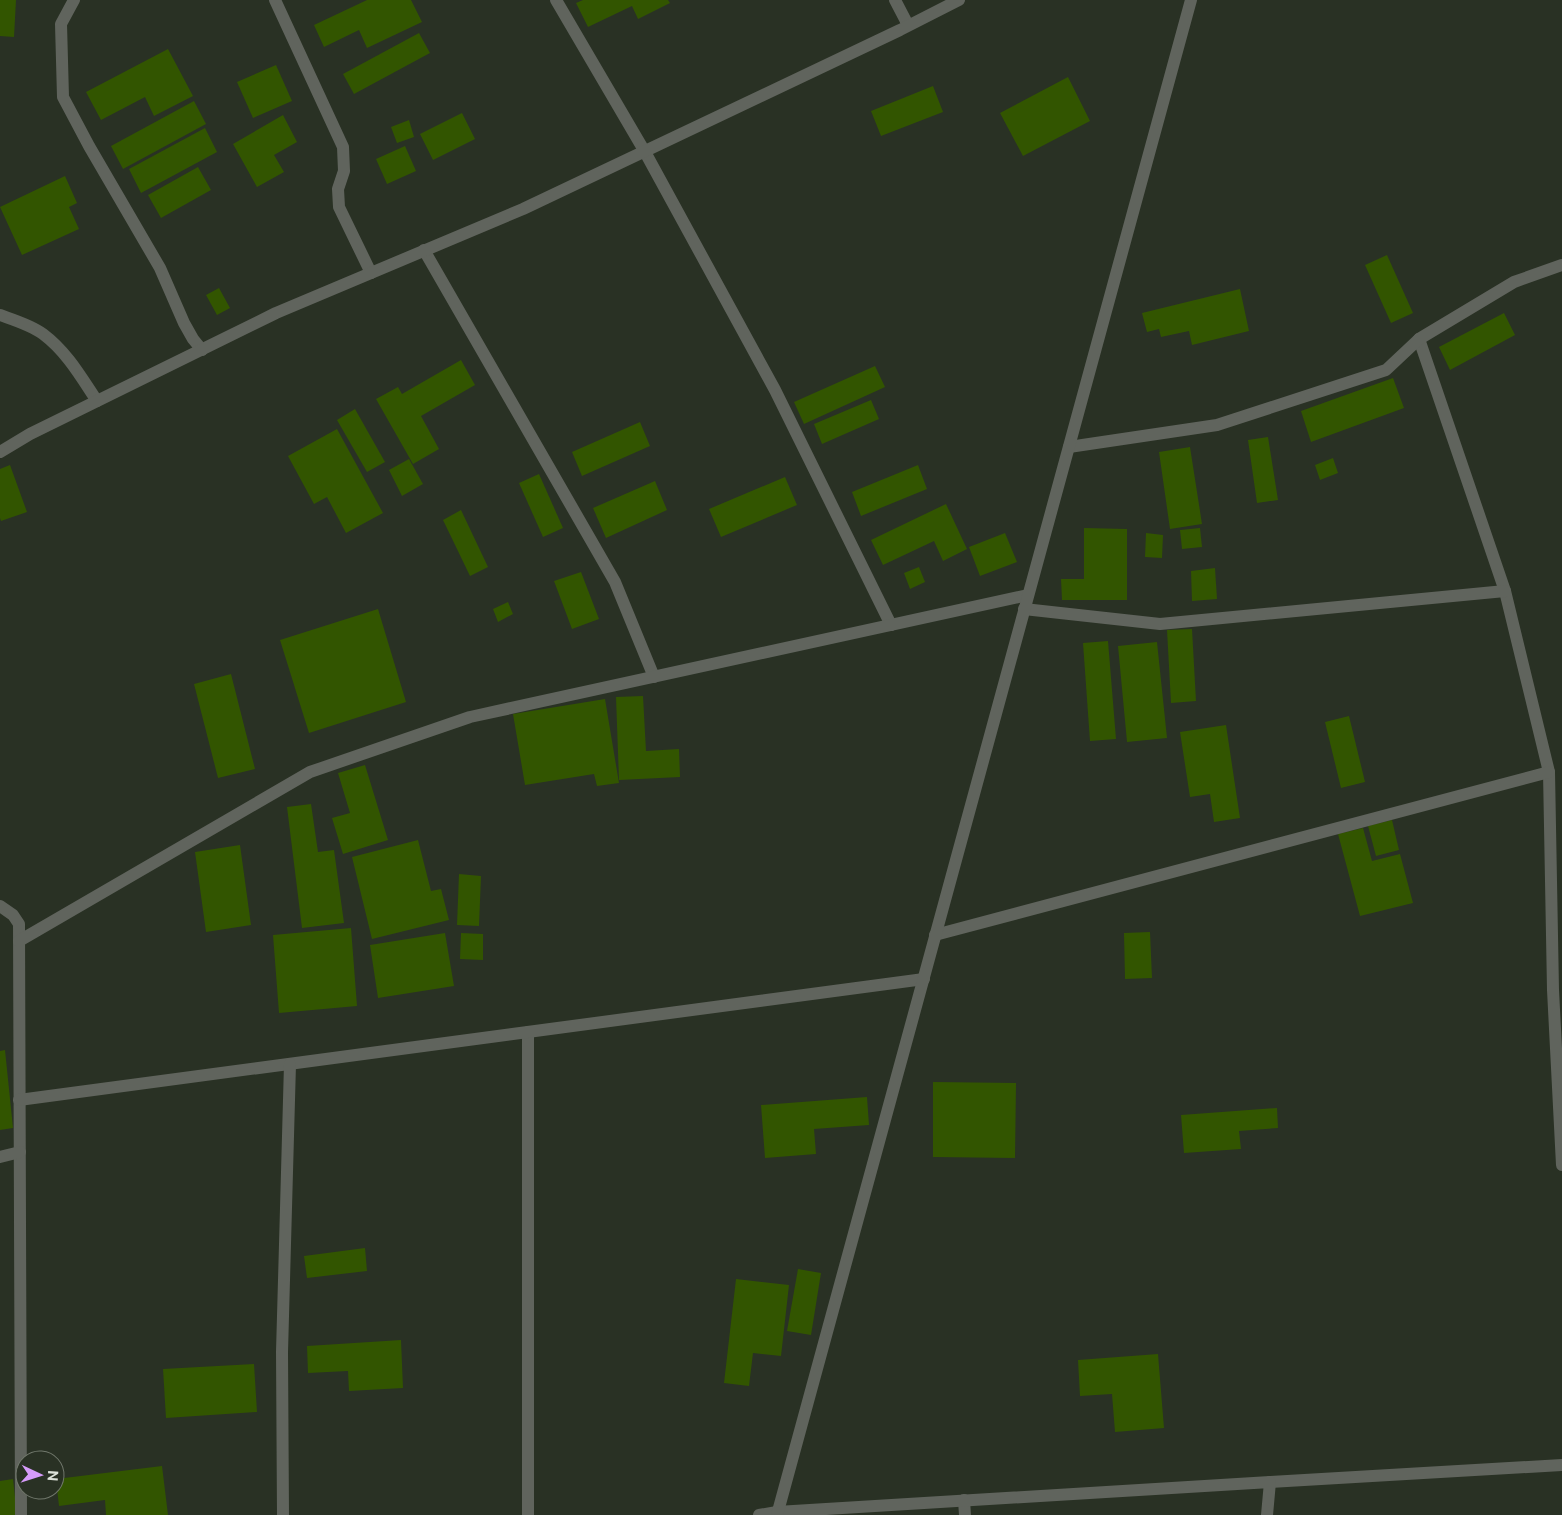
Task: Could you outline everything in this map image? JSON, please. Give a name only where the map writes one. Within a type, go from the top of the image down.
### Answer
[{"type":"street","points":[[74,0],[61,24],[64,97],[89,146],[160,268],[184,323],[202,350]]},
{"type":"street","points":[[276,0],[343,147],[344,171],[338,189],[338,208],[371,273]]},
{"type":"street","points":[[556,0],[644,152],[775,390],[891,625]]},
{"type":"street","points":[[895,0],[908,25]]},
{"type":"street","points":[[0,452],[30,434],[276,313],[523,209],[959,0]]},
{"type":"street","points":[[777,1514],[1191,0]]},
{"type":"street","points":[[424,250],[615,582],[654,677]]},
{"type":"street","points":[[1069,447],[1217,425],[1386,370],[1420,339],[1514,282],[1562,265]]},
{"type":"street","points":[[0,315],[18,321],[42,333],[64,353],[98,401]]},
{"type":"street","points":[[1420,339],[1505,591],[1549,772],[1558,989],[1562,1165]]},
{"type":"street","points":[[1024,609],[1160,624],[1505,591]]},
{"type":"street","points":[[19,941],[310,772],[470,717],[1028,595]]},
{"type":"street","points":[[935,935],[1549,772]]},
{"type":"street","points":[[0,906],[13,915],[19,924],[21,1515]]},
{"type":"street","points":[[19,1100],[924,979]]},
{"type":"street","points":[[528,1032],[528,1515]]},
{"type":"street","points":[[283,1515],[282,1352],[290,1064]]},
{"type":"street","points":[[0,1157],[20,1152]]},
{"type":"street","points":[[759,1515],[964,1500],[1562,1465]]},
{"type":"street","points":[[1267,1515],[1270,1482]]},
{"type":"street","points":[[964,1500],[965,1515]]},
{"type":"building","points":[[0,0],[16,0],[14,37],[0,36]]},
{"type":"building","points":[[367,0],[411,0],[422,22],[367,48],[359,30],[324,47],[314,25]]},
{"type":"building","points":[[583,0],[668,0],[670,3],[638,19],[632,6],[588,27],[576,3]]},
{"type":"building","points":[[419,33],[430,53],[354,94],[343,74]]},
{"type":"building","points":[[168,49],[193,96],[154,116],[145,97],[101,120],[86,92]]},
{"type":"building","points":[[276,65],[292,101],[253,118],[237,82]]},
{"type":"building","points":[[1068,77],[1090,121],[1023,156],[1000,113]]},
{"type":"building","points":[[933,86],[943,112],[881,136],[871,111]]},
{"type":"building","points":[[194,101],[206,124],[123,169],[111,146]]},
{"type":"building","points":[[462,113],[475,139],[433,160],[420,134]]},
{"type":"building","points":[[283,115],[297,142],[274,155],[284,172],[257,187],[233,144]]},
{"type":"building","points":[[409,120],[414,137],[397,143],[391,127]]},
{"type":"building","points":[[205,128],[217,152],[141,193],[129,169]]},
{"type":"building","points":[[405,146],[416,171],[387,184],[376,159]]},
{"type":"building","points":[[198,167],[211,190],[161,218],[148,195]]},
{"type":"building","points":[[65,176],[77,203],[69,207],[79,229],[22,255],[0,207]]},
{"type":"building","points":[[1387,255],[1413,313],[1391,323],[1365,265]]},
{"type":"building","points":[[219,288],[230,308],[217,315],[206,295]]},
{"type":"building","points":[[1240,289],[1249,331],[1192,345],[1189,331],[1161,337],[1159,329],[1147,332],[1142,313]]},
{"type":"building","points":[[1504,313],[1515,335],[1450,370],[1439,347]]},
{"type":"building","points":[[461,360],[475,385],[421,416],[439,449],[413,464],[376,399],[398,387],[402,394]]},
{"type":"building","points":[[875,366],[885,387],[804,424],[794,402]]},
{"type":"building","points":[[1393,378],[1404,408],[1311,442],[1301,411]]},
{"type":"building","points":[[871,400],[879,419],[822,444],[814,424]]},
{"type":"building","points":[[355,409],[385,462],[367,472],[337,420]]},
{"type":"building","points":[[640,422],[650,446],[582,476],[572,452]]},
{"type":"building","points":[[337,429],[383,513],[346,533],[327,497],[314,504],[288,456]]},
{"type":"building","points":[[1268,437],[1278,500],[1257,503],[1248,440]]},
{"type":"building","points":[[1190,447],[1202,524],[1170,529],[1159,452]]},
{"type":"building","points":[[1333,458],[1338,473],[1320,480],[1315,465]]},
{"type":"building","points":[[409,459],[423,484],[402,496],[389,470]]},
{"type":"building","points":[[10,465],[27,512],[1,521],[0,469]]},
{"type":"building","points":[[918,465],[927,489],[861,516],[852,492]]},
{"type":"building","points":[[539,474],[563,528],[543,537],[519,483]]},
{"type":"building","points":[[785,477],[797,505],[721,537],[709,509]]},
{"type":"building","points":[[655,481],[667,510],[606,538],[593,508]]},
{"type":"building","points":[[946,504],[967,549],[943,561],[934,541],[883,565],[871,540]]},
{"type":"building","points":[[461,510],[488,567],[470,576],[443,520]]},
{"type":"building","points":[[1084,528],[1127,529],[1127,600],[1062,600],[1061,579],[1084,579]]},
{"type":"building","points":[[1200,528],[1202,547],[1182,549],[1180,530]]},
{"type":"building","points":[[1005,533],[1017,562],[980,576],[969,547]]},
{"type":"building","points":[[1146,533],[1163,535],[1162,558],[1145,557]]},
{"type":"building","points":[[919,567],[925,582],[910,589],[904,573]]},
{"type":"building","points":[[1215,568],[1217,599],[1192,601],[1191,571]]},
{"type":"building","points":[[581,572],[599,619],[572,629],[554,581]]},
{"type":"building","points":[[508,602],[513,614],[498,622],[493,609]]},
{"type":"building","points":[[378,609],[406,702],[309,733],[280,640]]},
{"type":"building","points":[[1192,629],[1196,701],[1171,703],[1167,630]]},
{"type":"building","points":[[1108,641],[1116,739],[1090,741],[1083,643]]},
{"type":"building","points":[[1157,642],[1167,738],[1127,742],[1118,646]]},
{"type":"building","points":[[231,674],[255,769],[218,778],[194,684]]},
{"type":"building","points":[[643,696],[646,751],[679,749],[680,777],[619,780],[616,697]]},
{"type":"building","points":[[605,699],[619,783],[597,786],[594,774],[525,785],[513,714]]},
{"type":"building","points":[[1349,716],[1365,782],[1341,788],[1325,722]]},
{"type":"building","points":[[1226,725],[1240,818],[1214,822],[1210,794],[1190,797],[1180,732]]},
{"type":"building","points":[[365,765],[388,840],[343,854],[332,818],[350,813],[338,773]]},
{"type":"building","points":[[311,804],[318,852],[334,850],[344,923],[302,928],[287,807]]},
{"type":"building","points":[[1392,820],[1399,850],[1376,856],[1368,826]]},
{"type":"building","points":[[1363,828],[1372,861],[1400,854],[1413,903],[1360,916],[1338,834]]},
{"type":"building","points":[[418,840],[431,891],[441,889],[449,920],[372,939],[352,857]]},
{"type":"building","points":[[240,845],[251,925],[206,932],[195,852]]},
{"type":"building","points":[[459,874],[481,876],[479,926],[457,925]]},
{"type":"building","points":[[351,928],[357,1006],[279,1013],[273,935]]},
{"type":"building","points":[[1150,932],[1152,978],[1125,979],[1124,933]]},
{"type":"building","points":[[445,933],[454,986],[378,998],[370,945]]},
{"type":"building","points":[[461,933],[483,934],[483,960],[460,959]]},
{"type":"building","points":[[5,1050],[13,1128],[0,1130],[0,1051]]},
{"type":"building","points":[[933,1082],[1016,1083],[1015,1158],[933,1157]]},
{"type":"building","points":[[867,1097],[869,1125],[814,1129],[816,1154],[765,1158],[761,1105]]},
{"type":"building","points":[[1277,1108],[1278,1128],[1239,1131],[1241,1149],[1184,1153],[1181,1115]]},
{"type":"building","points":[[365,1248],[367,1271],[307,1278],[304,1256]]},
{"type":"building","points":[[798,1269],[821,1273],[811,1335],[787,1331]]},
{"type":"building","points":[[736,1279],[789,1285],[781,1356],[753,1353],[749,1386],[724,1383]]},
{"type":"building","points":[[401,1340],[403,1388],[349,1391],[348,1371],[308,1373],[307,1346]]},
{"type":"building","points":[[1158,1354],[1164,1428],[1115,1432],[1112,1394],[1080,1396],[1078,1360]]},
{"type":"building","points":[[254,1364],[257,1412],[166,1418],[163,1369]]},
{"type":"building","points":[[162,1466],[168,1515],[106,1515],[105,1500],[59,1506],[58,1500],[65,1500],[65,1478]]},
{"type":"building","points":[[13,1479],[17,1515],[0,1515],[0,1481]]}]
